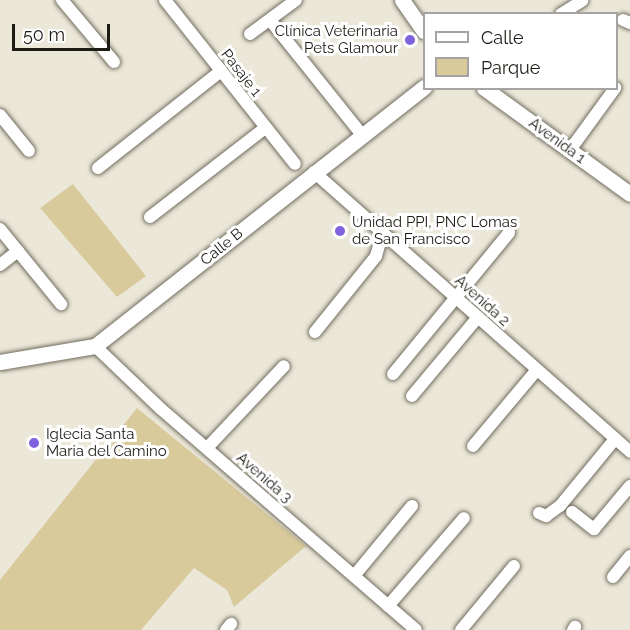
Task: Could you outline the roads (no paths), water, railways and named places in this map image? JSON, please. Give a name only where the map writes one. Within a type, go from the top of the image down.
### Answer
[{"type":"street","points":[[62,0],[114,62]]},
{"type":"street","name":"Pasaje 1","points":[[165,0],[295,164]]},
{"type":"street","points":[[250,34],[296,0]]},
{"type":"street","points":[[402,0],[423,30]]},
{"type":"street","points":[[564,12],[582,1]]},
{"type":"street","points":[[270,20],[362,135]]},
{"type":"street","points":[[98,168],[221,71]]},
{"type":"street","name":"Calle B","points":[[0,362],[95,346],[423,88]]},
{"type":"street","points":[[570,150],[614,90]]},
{"type":"street","name":"Avenida 1","points":[[504,94],[570,150],[630,194]]},
{"type":"street","points":[[0,115],[29,151]]},
{"type":"street","points":[[150,217],[265,128]]},
{"type":"street","name":"Avenida 2","points":[[314,172],[630,452]]},
{"type":"street","points":[[0,229],[61,304]]},
{"type":"street","points":[[315,332],[376,256],[383,232]]},
{"type":"street","points":[[393,374],[509,232]]},
{"type":"street","points":[[0,265],[18,251]]},
{"type":"street","points":[[412,396],[478,317]]},
{"type":"street","name":"Avenida 3","points":[[95,346],[207,448],[416,630]]},
{"type":"street","points":[[207,448],[284,366]]},
{"type":"street","points":[[473,446],[536,371]]},
{"type":"street","points":[[539,513],[546,516],[560,506],[615,439]]},
{"type":"street","points":[[572,512],[594,529],[630,486]]},
{"type":"street","points":[[354,576],[412,506]]},
{"type":"street","points":[[388,606],[464,518]]},
{"type":"street","points":[[613,577],[630,556]]},
{"type":"street","points":[[461,630],[514,566]]},
{"type":"place","name":"Clínica Veterinaria Pets Glamour","points":[[410,40]]},
{"type":"place","name":"Unidad PPI, PNC Lomas de San Francisco","points":[[340,231]]},
{"type":"place","name":"Iglecia Santa Maria del Camino","points":[[34,443]]}]
